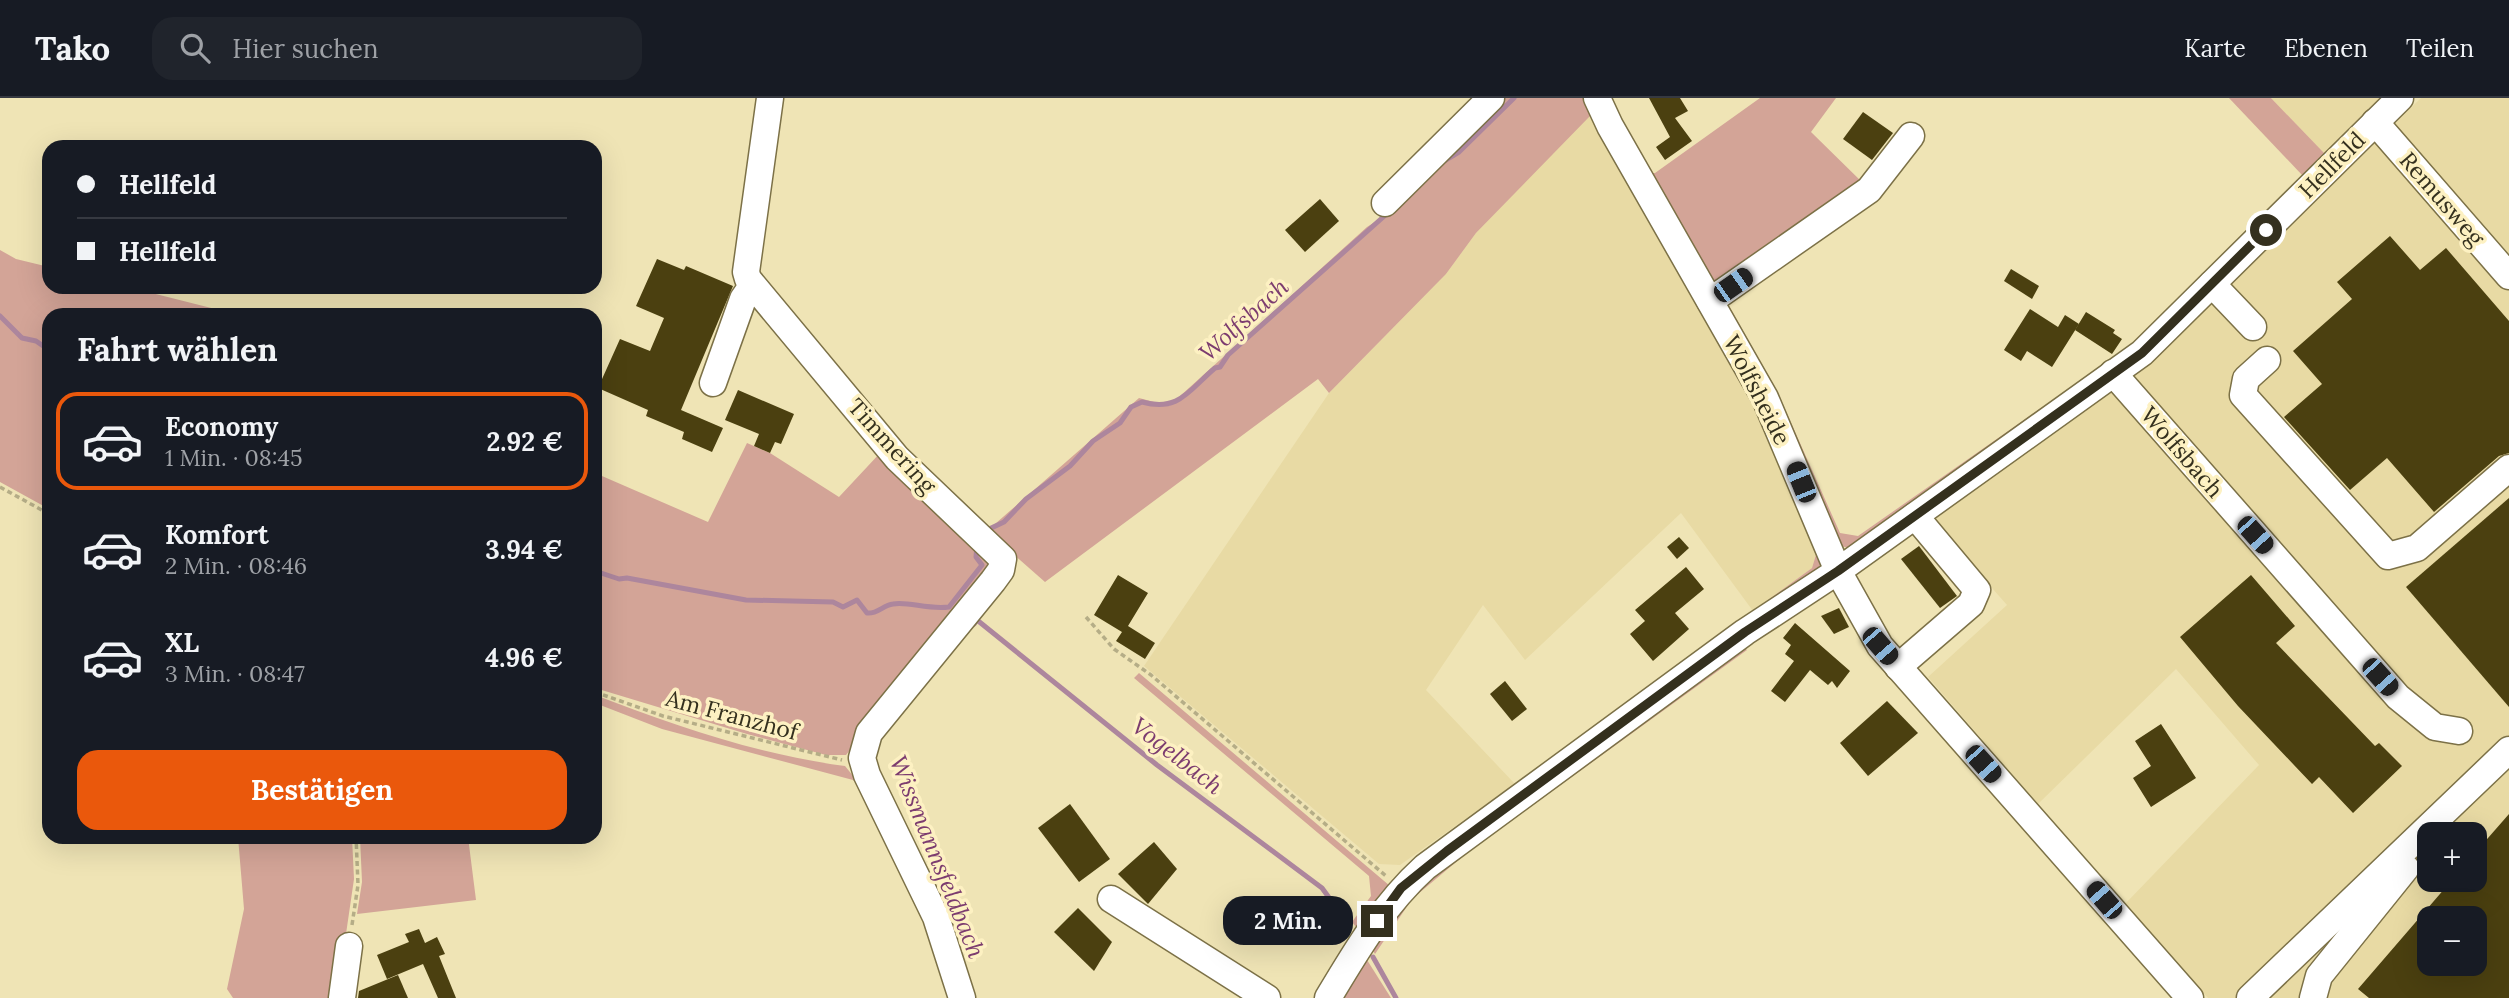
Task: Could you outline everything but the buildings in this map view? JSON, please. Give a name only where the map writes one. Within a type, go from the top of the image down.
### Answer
[{"type":"street","points":[[713,383],[743,299],[752,286],[746,272],[770,98]]},
{"type":"street","points":[[1385,204],[1491,98]]},
{"type":"street","name":"Wolfsheide","points":[[1597,98],[1765,398],[1838,571],[1868,629],[1898,667],[2190,998]]},
{"type":"street","name":"Hellfeld","points":[[1328,998],[1365,937],[1401,888],[1436,859],[1745,632],[1838,571],[2142,353],[2400,98]]},
{"type":"street","name":"Remusweg","points":[[2375,122],[2509,276]]},
{"type":"street","points":[[1710,301],[1870,190],[1911,136]]},
{"type":"street","points":[[2212,284],[2253,327]]},
{"type":"street","name":"Timmering","points":[[752,286],[826,370],[897,458],[1003,559],[1001,570],[869,733],[862,758]]},
{"type":"street","points":[[2267,360],[2246,379],[2243,395],[2388,556],[2417,548],[2509,468]]},
{"type":"street","name":"Wolfsbach","points":[[2113,373],[2398,697],[2435,727],[2459,732]]},
{"type":"street","points":[[1898,667],[1971,604],[1977,590],[1931,530],[1915,516]]},
{"type":"street","points":[[2250,998],[2509,750]]},
{"type":"street","points":[[862,758],[867,775],[936,918],[962,998]]},
{"type":"street","points":[[2444,822],[2476,782]]},
{"type":"street","points":[[2313,998],[2319,976],[2417,854]]},
{"type":"street","points":[[1111,899],[1267,998]]},
{"type":"street","points":[[342,998],[349,946]]},
{"type":"path","points":[[0,487],[42,510]]},
{"type":"path","points":[[1086,617],[1114,649],[1151,675],[1401,888]]},
{"type":"path","name":"Am Franzhof","points":[[602,694],[663,716],[829,759],[862,758]]},
{"type":"path","points":[[349,946],[358,885],[356,844]]},
{"type":"shaded area","points":[[1500,98],[1589,98],[1706,306],[1824,550],[1819,569],[1753,611],[1812,568],[1818,548],[1751,401],[1590,116],[1476,233],[1446,274],[1329,393],[1318,379],[1045,582],[987,531],[1139,398],[1169,406],[1367,227],[1399,207]]},
{"type":"shaded area","points":[[1760,98],[1836,98],[1811,132],[1865,185],[1708,286],[1645,173],[1655,173]]},
{"type":"shaded area","points":[[2229,98],[2271,98],[2325,154],[2303,176]]},
{"type":"shaded area","points":[[2271,98],[2382,98],[2325,154]]},
{"type":"shaded area","points":[[2421,98],[2509,98],[2509,998],[2208,998],[2125,904],[2259,765],[2176,669],[2038,804],[1928,677],[2007,605],[1931,519],[2147,367]]},
{"type":"shaded area","points":[[1590,115],[1751,401],[1818,548],[1812,568],[1753,611],[1681,513],[1525,660],[1483,605],[1426,690],[1515,784],[1400,865],[1379,864],[1144,666],[1329,393],[1446,274],[1476,233]]},
{"type":"shaded area","points":[[0,250],[16,259],[42,265],[42,294],[156,294],[211,308],[42,308],[42,505],[0,482]]},
{"type":"shaded area","points":[[1725,299],[1776,389],[1840,533],[1858,536],[2041,408],[2046,415],[1857,549],[1839,546],[1720,305]]},
{"type":"shaded area","points":[[747,443],[770,453],[839,497],[881,452],[989,562],[990,574],[846,755],[826,755],[602,690],[602,476],[708,522]]},
{"type":"shaded area","points":[[1741,644],[1747,650],[1468,852],[1412,899],[1375,954],[1369,944],[1400,900]]},
{"type":"shaded area","points":[[1139,673],[1390,886],[1361,933],[1352,922],[1371,896],[1369,876],[1134,678]]},
{"type":"shaded area","points":[[602,698],[718,738],[781,755],[845,766],[867,793],[853,780],[662,729],[602,706]]},
{"type":"shaded area","points":[[239,844],[352,844],[354,879],[340,975],[340,998],[233,998],[227,989],[244,909]]},
{"type":"shaded area","points":[[360,844],[469,844],[476,900],[357,914],[362,882]]},
{"type":"shaded area","points":[[1362,952],[1391,998],[1335,998]]},
{"type":"waterway","name":"Wolfsbach","points":[[1444,161],[1459,152],[1514,98]]},
{"type":"waterway","name":"Wolfsbach","points":[[987,530],[1004,522],[1026,499],[1070,466],[1093,441],[1120,423],[1131,407],[1142,402],[1174,402],[1190,392],[1390,211]]},
{"type":"waterway","name":"Vogelbach","points":[[0,316],[22,338],[42,345]]},
{"type":"waterway","name":"Vogelbach","points":[[602,573],[619,579],[627,578],[746,600],[833,602],[843,607],[857,600],[867,613],[871,613],[899,603],[949,607],[982,565],[976,557],[977,545]]},
{"type":"waterway","name":"Vogelbach","points":[[974,624],[977,620],[1157,765],[1322,888],[1349,925]]},
{"type":"waterway","name":"Vogelbach","points":[[1373,957],[1396,998]]},
{"type":"route","points":[[1377,921],[1401,888],[1425,867],[1745,632],[1838,571],[2142,353],[2266,230]]},
{"type":"water label","name":"Wissmannsfeldbach","points":[[937,857]]}]
